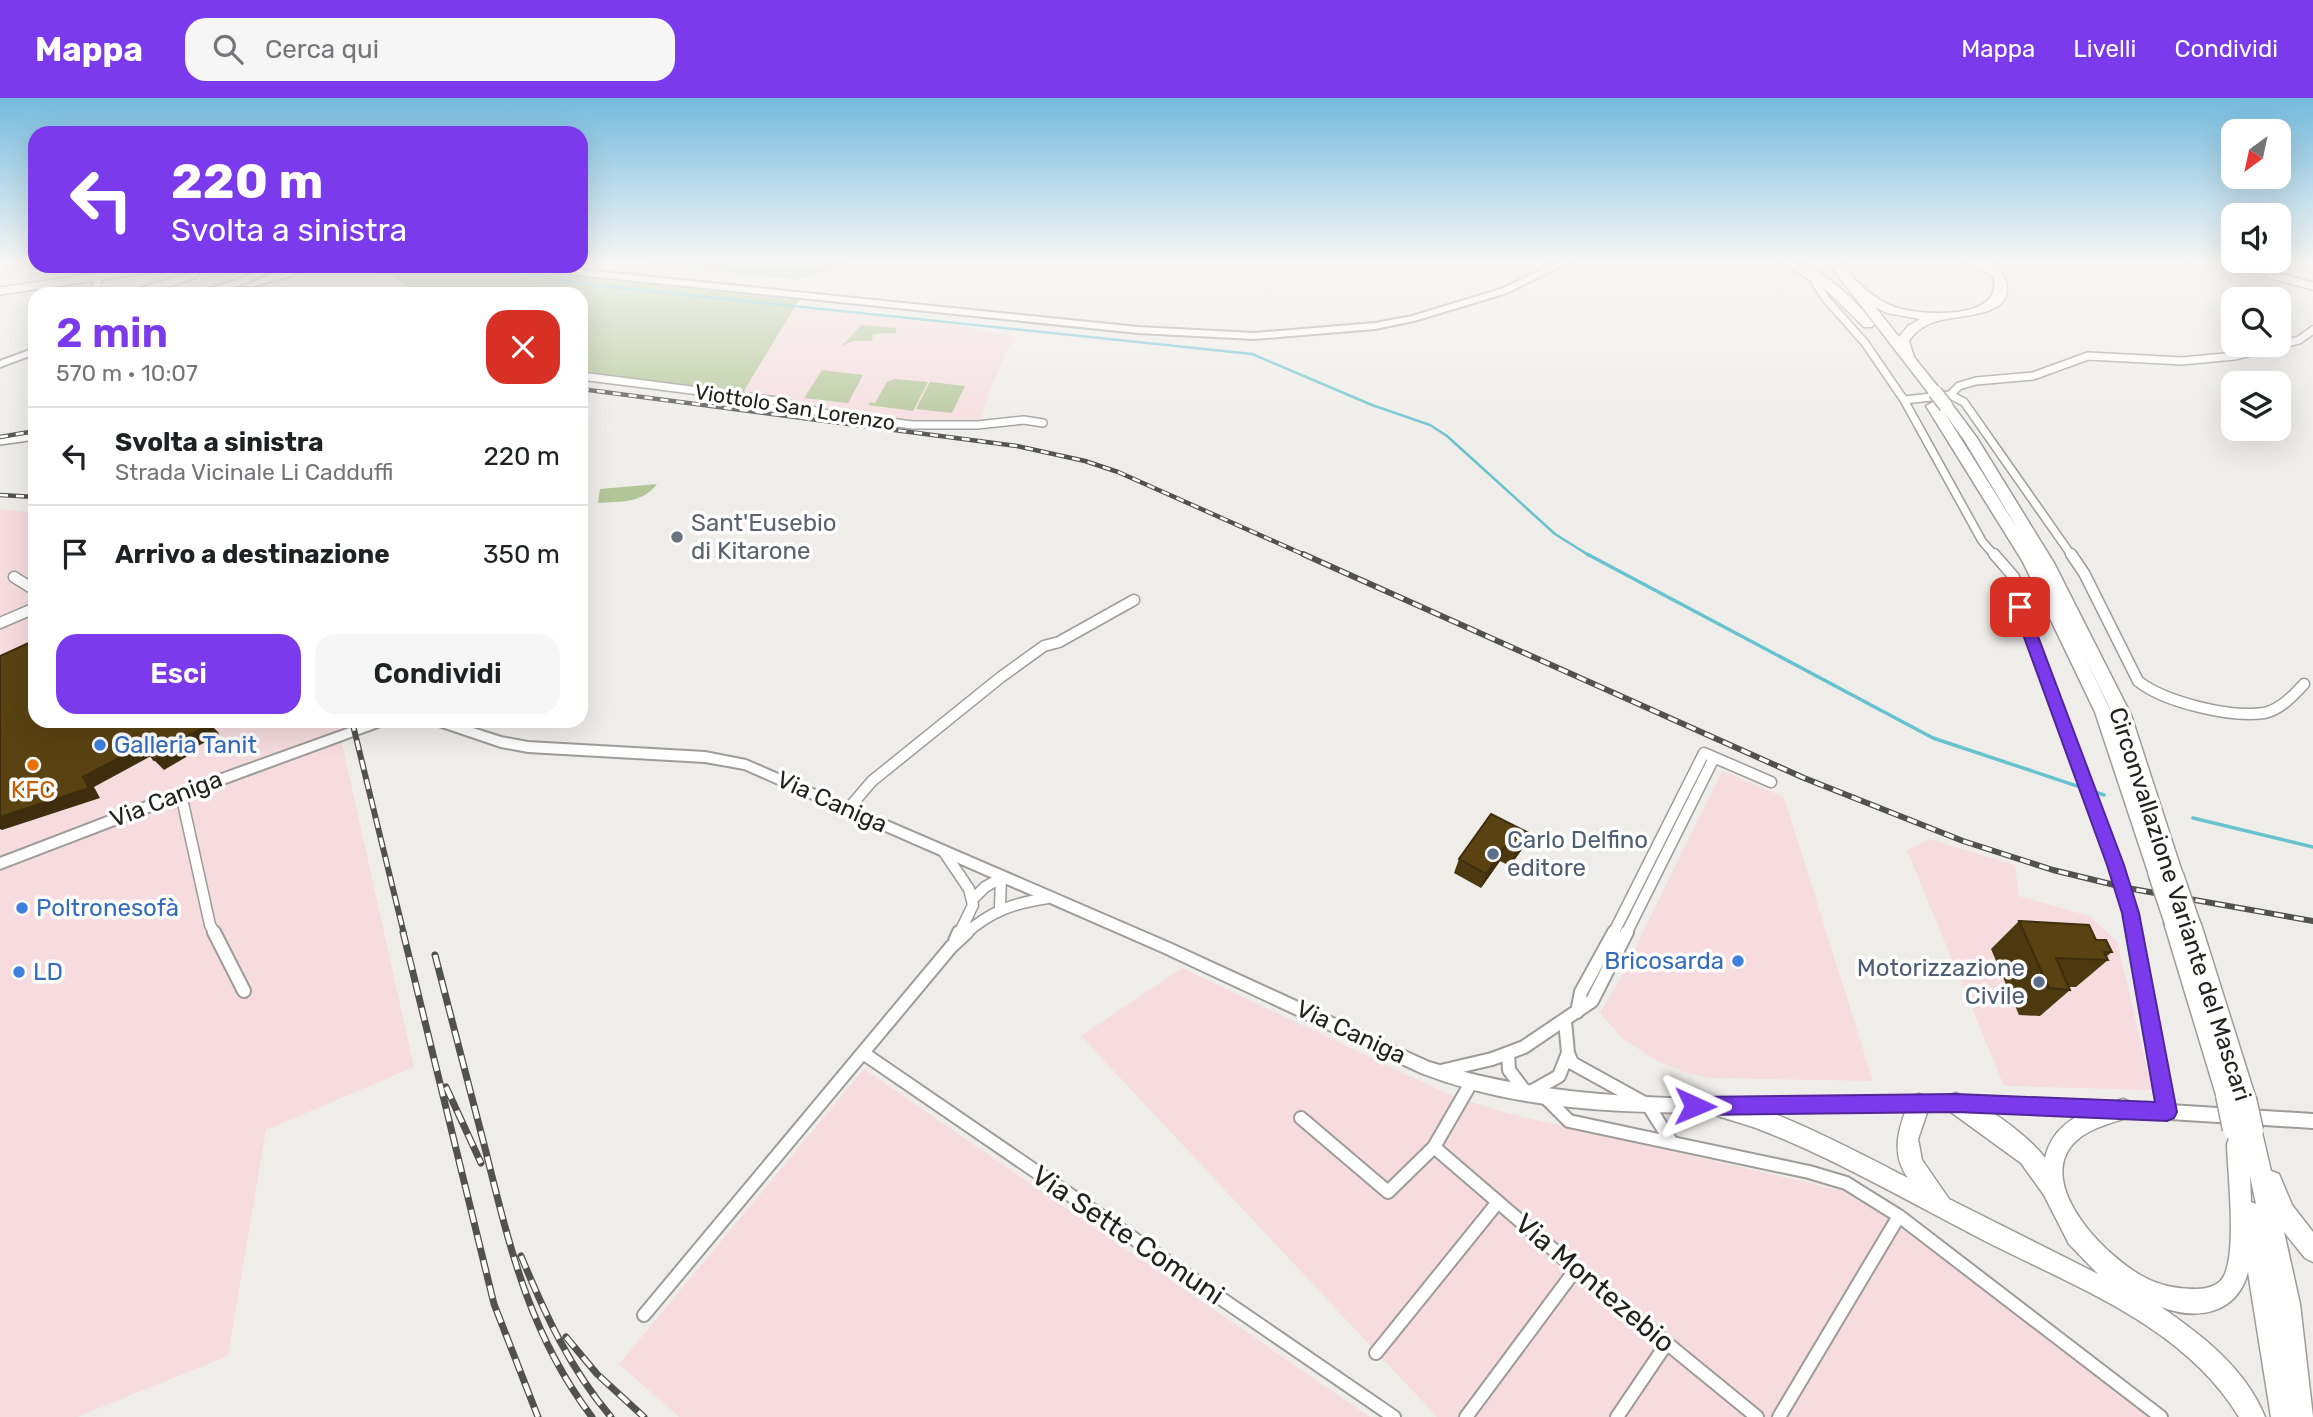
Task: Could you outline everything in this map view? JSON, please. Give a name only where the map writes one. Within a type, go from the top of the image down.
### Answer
[{"type":"highway","points":[[1868,322],[1906,361]]},
{"type":"highway","name":"Circonvallazione Variante del Mascari","points":[[1873,322],[1970,438],[2046,563],[2122,715],[2165,873],[2236,1097],[2288,1304],[2302,1417]]},
{"type":"highway","name":"Circonvallazione Variante del Mascari","points":[[1877,322],[1906,361]]},
{"type":"highway","points":[[1906,361],[1903,341],[1908,332],[1925,322]]},
{"type":"highway","points":[[1956,1103],[2029,1155],[2052,1187],[2077,1236],[2106,1265],[2141,1288],[2176,1301],[2211,1301],[2233,1285],[2242,1250],[2245,1138]]},
{"type":"highway","points":[[1919,1104],[1907,1139],[1912,1165],[1945,1208]]},
{"type":"highway","points":[[1718,1106],[1763,1120],[2134,1304],[2177,1329],[2213,1360],[2243,1399],[2253,1417]]},
{"type":"highway","points":[[2052,1187],[2053,1159],[2062,1139],[2082,1124],[2123,1110]]},
{"type":"highway","points":[[2245,1138],[2284,1213],[2313,1250]]},
{"type":"highway","name":"Circonvallazione Variante del Mascari","points":[[2245,1138],[2283,1417]]},
{"type":"main road","points":[[1127,322],[1253,330],[1350,322]]},
{"type":"main road","name":"Via Caniga","points":[[1471,1083],[1546,1098]]},
{"type":"street","points":[[1056,322],[1138,330],[1254,336],[1375,326],[1397,322]]},
{"type":"street","points":[[1846,322],[1865,343],[1904,400],[1982,541],[2014,577],[2020,607],[2130,913],[2167,1112]]},
{"type":"street","points":[[1937,398],[1959,386],[1976,381],[2033,376],[2088,356],[2213,360],[2299,340],[2313,330]]},
{"type":"street","points":[[0,365],[28,354]]},
{"type":"street","points":[[0,370],[28,360]]},
{"type":"street","name":"Viottolo San Lorenzo","points":[[588,377],[778,401],[823,413],[912,425],[1009,421],[1043,423]]},
{"type":"street","points":[[1904,400],[1937,398],[1964,402],[2084,573],[2138,681],[2153,693],[2219,711],[2266,713],[2288,701],[2304,684]]},
{"type":"street","points":[[0,442],[28,437]]},
{"type":"street","points":[[14,577],[28,586]]},
{"type":"street","points":[[848,809],[872,781],[1001,677],[1044,646],[1059,642],[1135,600]]},
{"type":"street","points":[[0,623],[28,611]]},
{"type":"street","name":"Via Caniga","points":[[0,864],[30,850],[363,728]]},
{"type":"street","name":"Via Caniga","points":[[459,728],[528,747],[705,757],[747,765],[1001,878],[1167,948],[1437,1072],[1471,1083]]},
{"type":"street","points":[[1437,1072],[1508,1053],[1524,1046],[1592,1001],[1709,756],[1771,782]]},
{"type":"street","points":[[181,794],[210,925],[244,991]]},
{"type":"street","name":"Via Caniga","points":[[0,856],[30,850]]},
{"type":"street","points":[[944,852],[969,889],[973,905],[951,947]]},
{"type":"street","points":[[972,900],[985,887],[1001,878]]},
{"type":"street","points":[[1000,907],[1001,878]]},
{"type":"street","points":[[644,1315],[951,947],[990,911],[1048,898]]},
{"type":"street","points":[[1565,1021],[1568,1053],[1572,1063],[1648,1105],[1672,1143]]},
{"type":"street","name":"Via Sette Comuni","points":[[863,1053],[1394,1417]]},
{"type":"street","points":[[1508,1053],[1509,1070],[1527,1094],[1559,1076],[1568,1053]]},
{"type":"street","points":[[1301,1118],[1388,1192],[1434,1147],[1471,1083]]},
{"type":"street","points":[[1546,1098],[1569,1121],[1809,1172],[1846,1183],[1899,1216],[2161,1417]]},
{"type":"street","name":"Via Caniga","points":[[1546,1098],[1648,1105],[1718,1106],[1956,1103],[2313,1121]]},
{"type":"street","name":"Via Montezebio","points":[[1434,1147],[1576,1269],[1758,1417]]},
{"type":"street","points":[[1376,1353],[1498,1202]]},
{"type":"street","points":[[1779,1417],[1899,1216]]},
{"type":"street","points":[[1466,1417],[1576,1269]]},
{"type":"street","points":[[1617,1417],[1667,1343]]},
{"type":"shaded area","points":[[786,322],[925,322],[1015,335],[991,386],[981,417],[974,422],[926,423],[742,394]]},
{"type":"shaded area","points":[[0,509],[28,512],[28,728],[339,728],[414,1067],[266,1130],[228,1356],[77,1417],[0,1417]]},
{"type":"shaded area","points":[[1722,771],[1784,797],[1873,1081],[1709,1078],[1687,1073],[1658,1061],[1624,1040],[1600,1013],[1619,981]]},
{"type":"shaded area","points":[[1929,839],[2015,865],[2019,896],[2089,916],[2117,941],[2152,1090],[2004,1086],[1907,850]]},
{"type":"shaded area","points":[[1182,968],[1450,1095],[1506,1113],[1848,1192],[1910,1232],[2150,1417],[1437,1417],[1081,1036]]},
{"type":"shaded area","points":[[864,1069],[1370,1417],[679,1417],[619,1364]]},
{"type":"green space","points":[[588,322],[786,322],[742,394],[588,372]]},
{"type":"green space","points":[[861,325],[896,328],[896,333],[873,334],[872,341],[853,341],[842,346]]},
{"type":"green space","points":[[822,370],[863,375],[848,403],[804,398]]},
{"type":"green space","points":[[895,379],[928,382],[913,411],[868,405],[870,402],[875,403],[887,382]]},
{"type":"green space","points":[[930,382],[965,386],[952,413],[916,409]]},
{"type":"green space","points":[[657,484],[638,498],[598,503],[600,489]]},
{"type":"building","name":"Galleria Tanit","points":[[28,643],[28,728],[204,728],[180,740],[184,743],[154,760],[143,745],[83,777],[89,788],[0,817],[0,656]]},
{"type":"building","points":[[1491,814],[1529,833],[1516,852],[1505,846],[1486,874],[1459,859]]},
{"type":"building","points":[[2019,921],[2089,925],[2096,940],[2106,940],[2112,952],[2104,952],[2108,960],[2056,958],[2070,990],[2049,988]]},
{"type":"waterway","points":[[942,322],[1252,354],[1372,405],[1430,425],[1447,436],[1555,534],[1590,556]]},
{"type":"waterway","points":[[1587,554],[1933,738],[2104,795]]},
{"type":"waterway","points":[[2193,818],[2313,847]]},
{"type":"railway","points":[[588,390],[1017,446],[1085,461],[1118,472],[1307,556]]},
{"type":"railway","points":[[0,437],[28,432]]},
{"type":"railway","points":[[0,495],[28,497]]},
{"type":"railway","points":[[1303,554],[1804,778],[1963,841],[2053,870],[2127,888],[2313,921]]},
{"type":"railway","points":[[354,728],[404,934]]},
{"type":"railway","points":[[403,932],[494,1304],[538,1417]]},
{"type":"railway","points":[[435,955],[504,1223],[525,1290],[553,1355],[592,1417]]},
{"type":"railway","points":[[446,1087],[481,1163]]},
{"type":"railway","points":[[521,1256],[539,1299],[571,1360],[611,1417]]},
{"type":"railway","points":[[566,1337],[597,1374],[644,1417]]},
{"type":"place","name":"Sant'Eusebio di Kitarone","points":[[677,537]]},
{"type":"place","name":"Galleria Tanit","points":[[100,745]]},
{"type":"place","name":"KFC","points":[[33,765]]},
{"type":"place","name":"Carlo Delfino editore","points":[[1493,854]]},
{"type":"place","name":"Poltronesofà","points":[[22,908]]},
{"type":"place","name":"Bricosarda","points":[[1738,961]]},
{"type":"place","name":"LD","points":[[19,972]]},
{"type":"place","name":"Motorizzazione Civile","points":[[2039,982]]},
{"type":"route","points":[[1695,1106],[1956,1103],[2167,1112],[2130,913],[2116,865],[2020,607]]}]
